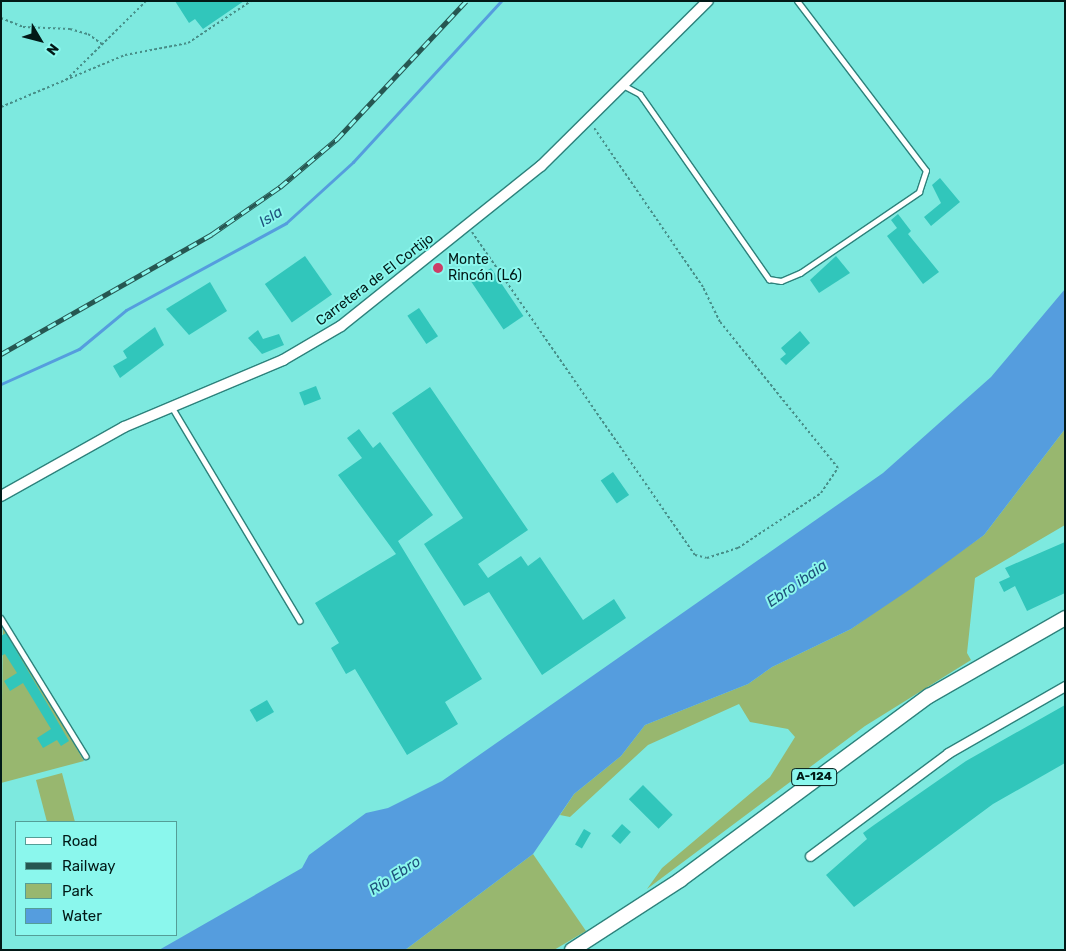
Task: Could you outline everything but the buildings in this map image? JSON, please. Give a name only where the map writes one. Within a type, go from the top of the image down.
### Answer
[{"type":"main road","name":"A-124","points":[[572,950],[680,880],[929,696],[1065,618]]},
{"type":"street","name":"Carretera de El Cortijo","points":[[1,496],[124,427],[283,360],[341,326],[468,226],[588,120],[708,1]]},
{"type":"street","points":[[810,856],[948,753],[1065,686]]},
{"type":"lane","points":[[623,85],[640,94],[769,279],[782,281],[800,272],[919,192],[926,171],[797,1]]},
{"type":"lane","points":[[172,407],[300,621]]},
{"type":"lane","points":[[1,618],[86,756]]},
{"type":"path","points":[[54,1],[61,1]]},
{"type":"path","points":[[64,82],[146,1]]},
{"type":"path","points":[[1,107],[125,55],[188,43],[252,1]]},
{"type":"path","points":[[1,18],[23,27],[70,29],[88,34],[103,45]]},
{"type":"path","points":[[468,226],[695,555],[707,558],[738,548],[821,494],[838,468],[720,322],[703,287],[588,120]]},
{"type":"green space","points":[[1065,429],[1065,525],[975,578],[967,653],[971,660],[865,726],[647,889],[662,868],[770,777],[795,737],[788,729],[750,722],[739,704],[648,745],[570,817],[560,815],[574,794],[621,756],[645,725],[748,684],[772,667],[851,629],[984,535]]},
{"type":"green space","points":[[3,621],[84,761],[1,783]]},
{"type":"green space","points":[[62,773],[75,821],[47,821],[36,780]]},
{"type":"green space","points":[[533,854],[586,931],[554,950],[405,950]]},
{"type":"water","points":[[1065,289],[1065,429],[984,535],[912,588],[851,629],[772,667],[748,684],[645,725],[621,756],[574,794],[533,854],[405,950],[159,950],[302,868],[309,855],[366,813],[388,808],[442,781],[883,473],[991,377]]},
{"type":"waterway","name":"Isla","points":[[1,384],[79,349],[126,310],[286,223],[353,162],[501,1]]},
{"type":"railway","points":[[1,354],[212,234],[280,187],[337,139],[466,1]]},
{"type":"place","name":"Monte Rincón (L6)","points":[[438,268]]},
{"type":"water label","name":"Ebro ibaia","points":[[797,584]]},
{"type":"water label","name":"Río Ebro","points":[[395,876]]}]
